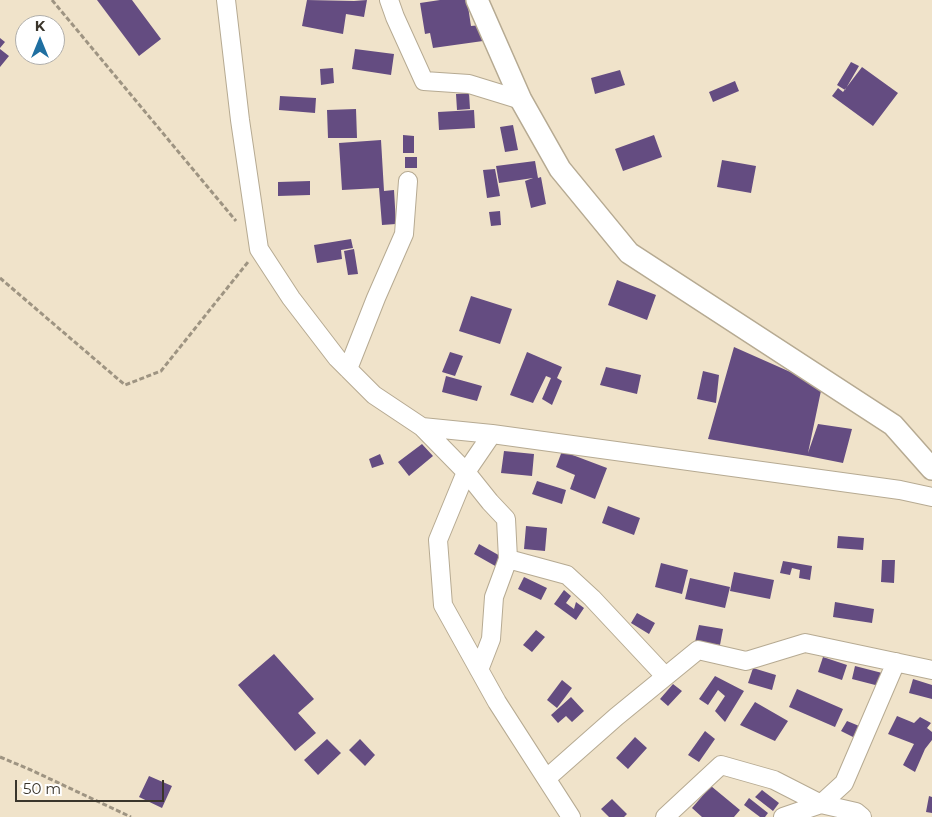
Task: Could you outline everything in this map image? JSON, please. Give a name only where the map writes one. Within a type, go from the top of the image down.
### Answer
[{"type":"street","points":[[226,0],[240,120],[259,249],[291,298],[337,358],[374,396],[422,427],[466,472],[506,519],[508,559],[494,597],[490,639],[479,670]]},
{"type":"street","points":[[389,0],[424,81],[469,84],[521,100]]},
{"type":"street","points":[[477,0],[521,100],[560,169],[629,253],[893,425],[932,469]]},
{"type":"street","points":[[348,369],[404,234],[408,180]]},
{"type":"street","points":[[422,427],[492,434],[900,490],[932,497]]},
{"type":"street","points":[[492,434],[466,472],[438,540],[443,606],[497,702],[571,817]]},
{"type":"street","points":[[508,559],[567,575],[592,598],[665,676]]},
{"type":"street","points":[[547,778],[616,717],[698,650],[746,661],[805,643],[932,670]]},
{"type":"street","points":[[783,817],[821,804],[844,783],[896,662]]},
{"type":"street","points":[[665,817],[721,765],[774,780],[821,804],[856,812],[862,817]]},
{"type":"path","points":[[0,278],[125,385],[161,371],[259,249],[52,0]]},
{"type":"path","points":[[0,757],[131,817]]},
{"type":"building","points":[[97,0],[132,0],[161,39],[139,56]]},
{"type":"building","points":[[307,0],[367,0],[364,17],[346,14],[343,34],[302,26]]},
{"type":"building","points":[[440,0],[467,0],[471,26],[481,25],[483,41],[433,48],[430,33],[425,34],[420,3]]},
{"type":"building","points":[[0,38],[5,42],[0,48]]},
{"type":"building","points":[[0,49],[9,56],[0,67]]},
{"type":"building","points":[[355,49],[394,54],[391,75],[352,69]]},
{"type":"building","points":[[851,62],[859,66],[845,90],[837,85]]},
{"type":"building","points":[[862,67],[898,93],[873,126],[832,96],[838,88],[843,92]]},
{"type":"building","points":[[333,68],[334,83],[321,85],[320,69]]},
{"type":"building","points":[[620,70],[625,85],[595,94],[591,78]]},
{"type":"building","points":[[735,81],[739,91],[713,102],[709,92]]},
{"type":"building","points":[[469,93],[470,109],[457,110],[456,94]]},
{"type":"building","points":[[280,96],[316,98],[315,113],[279,110]]},
{"type":"building","points":[[356,109],[357,138],[328,138],[327,110]]},
{"type":"building","points":[[474,110],[475,128],[439,130],[438,112]]},
{"type":"building","points":[[513,125],[518,150],[505,152],[500,127]]},
{"type":"building","points":[[403,135],[414,136],[414,153],[403,153]]},
{"type":"building","points":[[654,135],[662,157],[623,171],[615,149]]},
{"type":"building","points":[[381,140],[384,191],[394,190],[396,224],[382,225],[379,188],[342,190],[339,143]]},
{"type":"building","points":[[405,157],[417,157],[417,168],[405,168]]},
{"type":"building","points":[[722,160],[756,166],[751,193],[717,187]]},
{"type":"building","points":[[535,161],[538,178],[541,177],[546,204],[531,208],[525,181],[533,178],[499,183],[496,166]]},
{"type":"building","points":[[495,169],[500,196],[487,198],[483,170]]},
{"type":"building","points":[[310,181],[310,195],[278,196],[278,182]]},
{"type":"building","points":[[500,211],[501,225],[491,226],[489,212]]},
{"type":"building","points":[[351,239],[353,248],[341,250],[342,259],[317,263],[314,245]]},
{"type":"building","points":[[354,249],[358,274],[348,275],[344,251]]},
{"type":"building","points":[[617,280],[656,295],[647,320],[608,305]]},
{"type":"building","points":[[471,296],[512,309],[500,344],[459,331]]},
{"type":"building","points":[[734,347],[822,386],[808,453],[818,424],[852,429],[843,463],[708,439]]},
{"type":"building","points":[[450,352],[463,356],[455,376],[442,372]]},
{"type":"building","points":[[527,352],[562,367],[557,378],[562,381],[552,405],[542,399],[551,378],[546,376],[533,403],[510,395]]},
{"type":"building","points":[[606,367],[641,375],[637,394],[600,385]]},
{"type":"building","points":[[703,371],[719,375],[716,403],[697,399]]},
{"type":"building","points":[[446,376],[482,386],[477,401],[442,392]]},
{"type":"building","points":[[422,444],[433,456],[409,476],[398,462]]},
{"type":"building","points":[[504,451],[534,454],[532,476],[501,473]]},
{"type":"building","points":[[562,451],[607,468],[595,499],[570,489],[575,475],[556,467]]},
{"type":"building","points":[[380,454],[384,464],[372,468],[369,459]]},
{"type":"building","points":[[537,481],[566,490],[562,504],[532,494]]},
{"type":"building","points":[[608,506],[640,518],[634,535],[602,523]]},
{"type":"building","points":[[526,526],[547,528],[545,551],[524,549]]},
{"type":"building","points":[[838,536],[864,538],[863,550],[837,548]]},
{"type":"building","points":[[479,544],[502,557],[497,567],[474,554]]},
{"type":"building","points":[[882,560],[895,560],[894,583],[881,582]]},
{"type":"building","points":[[783,561],[812,566],[810,580],[799,578],[800,570],[792,568],[790,575],[780,573]]},
{"type":"building","points":[[661,563],[688,570],[682,594],[655,587]]},
{"type":"building","points":[[734,572],[774,580],[770,599],[730,591]]},
{"type":"building","points":[[524,577],[547,588],[541,600],[518,589]]},
{"type":"building","points":[[690,578],[730,587],[725,608],[685,599]]},
{"type":"building","points":[[564,590],[571,596],[566,603],[574,609],[576,602],[584,608],[576,620],[554,604]]},
{"type":"building","points":[[835,602],[874,609],[872,623],[833,617]]},
{"type":"building","points":[[637,613],[655,623],[649,634],[631,623]]},
{"type":"building","points":[[699,625],[723,629],[720,645],[695,642]]},
{"type":"building","points":[[536,630],[545,637],[532,652],[523,645]]},
{"type":"building","points":[[274,654],[314,699],[298,713],[316,733],[295,751],[238,685]]},
{"type":"building","points":[[823,657],[847,665],[842,680],[818,672]]},
{"type":"building","points":[[855,666],[886,674],[883,687],[852,679]]},
{"type":"building","points":[[753,668],[776,675],[772,690],[748,683]]},
{"type":"building","points":[[715,676],[744,691],[725,722],[715,711],[725,696],[718,690],[708,705],[699,699]]},
{"type":"building","points":[[913,679],[932,685],[932,699],[909,693]]},
{"type":"building","points":[[562,680],[572,688],[557,708],[547,700]]},
{"type":"building","points":[[673,684],[682,691],[668,706],[660,699]]},
{"type":"building","points":[[797,689],[843,709],[835,727],[789,707]]},
{"type":"building","points":[[571,697],[584,711],[572,722],[566,716],[558,723],[551,715]]},
{"type":"building","points":[[755,702],[788,721],[775,741],[740,725]]},
{"type":"building","points":[[897,716],[914,723],[920,717],[931,723],[927,728],[932,732],[932,740],[925,749],[915,772],[903,765],[914,744],[888,734]]},
{"type":"building","points":[[847,721],[864,728],[859,740],[841,731]]},
{"type":"building","points":[[705,731],[715,739],[699,762],[688,755]]},
{"type":"building","points":[[635,737],[647,748],[628,769],[616,758]]},
{"type":"building","points":[[327,739],[341,753],[318,775],[304,760]]},
{"type":"building","points":[[360,739],[375,755],[365,766],[349,750]]},
{"type":"building","points":[[149,776],[172,786],[162,808],[139,797]]},
{"type":"building","points":[[711,786],[740,810],[734,817],[702,817],[692,808]]},
{"type":"building","points":[[762,790],[779,803],[773,811],[755,797]]},
{"type":"building","points":[[929,796],[932,797],[932,813],[926,812]]},
{"type":"building","points":[[749,798],[768,813],[765,817],[760,817],[744,805]]},
{"type":"building","points":[[612,799],[627,814],[624,817],[609,817],[601,809]]}]
